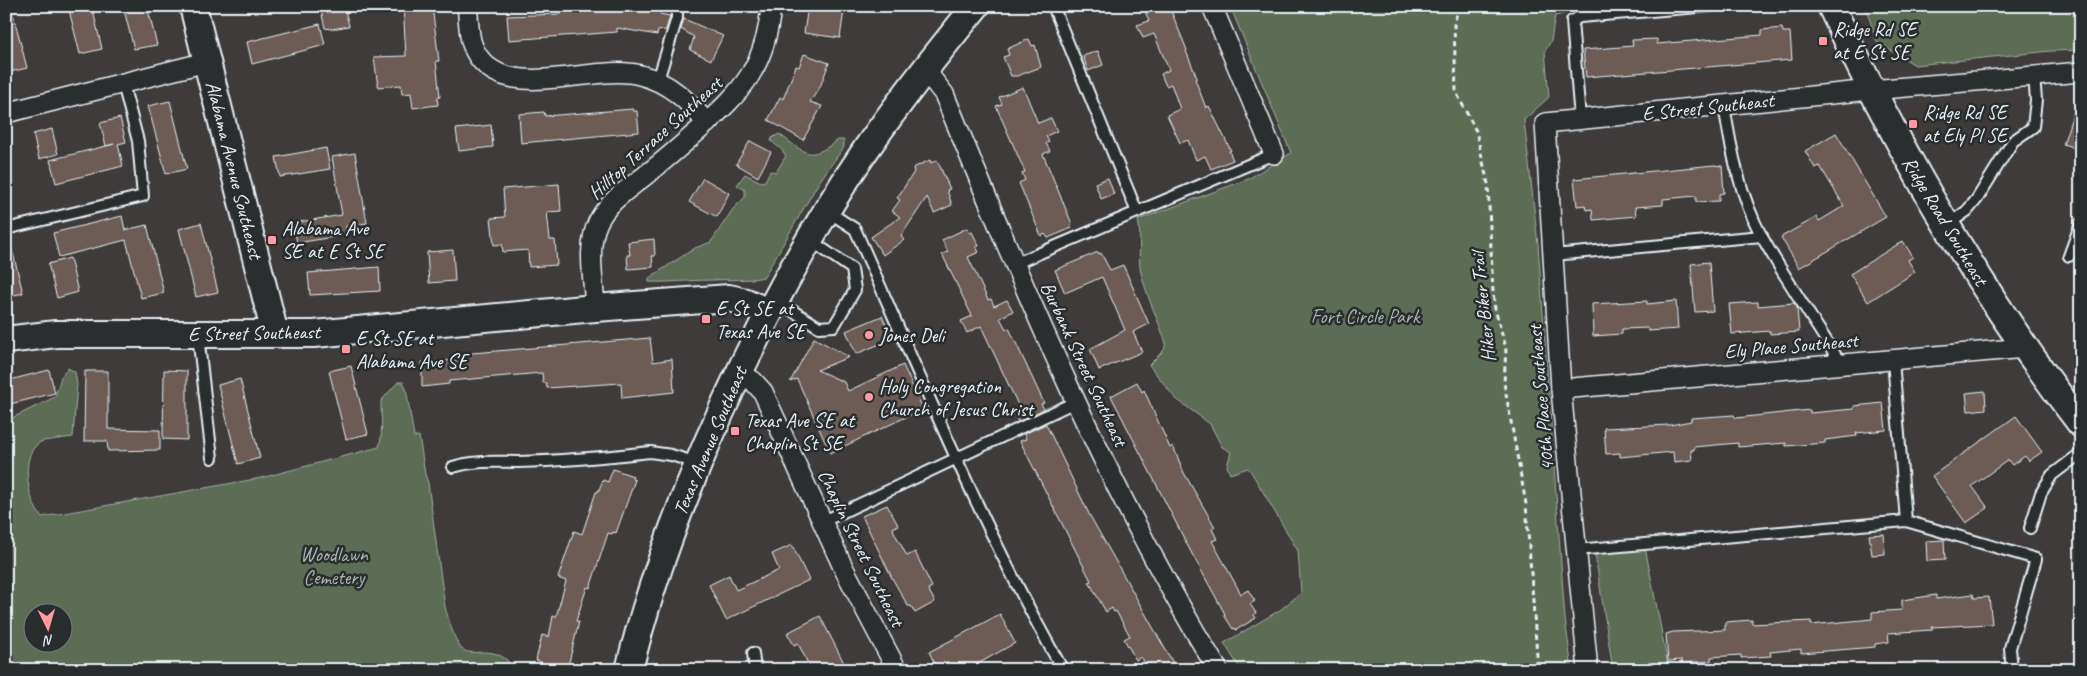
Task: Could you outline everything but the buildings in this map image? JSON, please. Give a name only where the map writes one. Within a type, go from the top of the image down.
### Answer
[{"type":"main road","name":"Alabama Avenue Southeast","points":[[193,6],[275,334]]},
{"type":"main road","name":"Texas Avenue Southeast","points":[[629,670],[660,565],[686,492],[738,372],[772,306],[827,210],[868,147],[925,70],[976,6]]},
{"type":"main road","name":"Ridge Road Southeast","points":[[1831,6],[1899,145],[1946,226],[2025,348],[2081,424]]},
{"type":"main road","name":"E Street Southeast","points":[[6,340],[56,334],[314,334],[596,308],[729,298],[772,306]]},
{"type":"street","points":[[468,6],[470,37],[475,51],[488,68],[501,75],[522,80],[617,72],[640,75],[658,80],[688,102],[707,123]]},
{"type":"street","name":"Hilltop Terrace Southeast","points":[[596,308],[593,240],[602,214],[614,200],[664,161],[740,91],[755,66],[766,40],[771,6]]},
{"type":"street","points":[[1212,6],[1274,154]]},
{"type":"street","points":[[6,113],[206,62]]},
{"type":"street","name":"Burbank Street Southeast","points":[[925,70],[944,94],[1014,264],[1076,402],[1130,513],[1218,670]]},
{"type":"street","points":[[1871,90],[2081,72]]},
{"type":"street","name":"E Street Southeast","points":[[1545,123],[1871,90]]},
{"type":"street","name":"40th Place Southeast","points":[[1545,123],[1562,389],[1588,670]]},
{"type":"street","name":"Ely Place Southeast","points":[[1562,389],[2025,348]]},
{"type":"street","name":"Chaplin Street Southeast","points":[[738,372],[753,381],[763,392],[843,567],[897,670]]},
{"type":"lane","points":[[658,80],[677,18],[677,6]]},
{"type":"lane","points":[[1052,6],[1136,212]]},
{"type":"lane","points":[[1580,119],[1572,21],[1580,17],[1710,6]]},
{"type":"lane","points":[[1946,226],[1966,211],[1977,199],[2013,141],[2033,127],[2036,100],[2034,76]]},
{"type":"lane","points":[[6,229],[142,196],[138,141],[123,84]]},
{"type":"lane","points":[[1724,105],[1733,160],[1762,236],[1841,364]]},
{"type":"lane","points":[[1014,264],[1274,154]]},
{"type":"lane","points":[[827,210],[855,229],[957,458],[1036,622],[1063,670]]},
{"type":"lane","points":[[2069,256],[2081,223]]},
{"type":"lane","points":[[1553,255],[1762,236]]},
{"type":"lane","points":[[772,306],[819,328],[834,326],[855,290],[852,269],[809,240]]},
{"type":"lane","points":[[197,334],[212,458]]},
{"type":"lane","points":[[1893,360],[1906,521]]},
{"type":"lane","points":[[822,522],[1076,402]]},
{"type":"lane","points":[[453,467],[465,463],[518,462],[650,452],[671,455],[698,464]]},
{"type":"lane","points":[[2030,528],[2040,493],[2052,475],[2081,453]]},
{"type":"lane","points":[[1576,550],[1906,521],[2036,559],[2010,648],[2012,670]]},
{"type":"lane","points":[[753,653],[754,670]]},
{"type":"path","name":"Hiker Biker Trail","points":[[1459,6],[1454,24],[1456,92],[1476,131],[1488,184],[1493,293],[1495,309],[1506,348],[1504,383],[1526,504],[1538,670]]},
{"type":"green space","name":"Fort Circle Park","points":[[1230,6],[1596,6],[1555,16],[1551,41],[1545,51],[1549,97],[1524,120],[1538,244],[1565,619],[1572,670],[1241,670],[1224,643],[1280,610],[1301,593],[1298,551],[1250,470],[1248,468],[1230,474],[1227,466],[1231,452],[1222,447],[1210,424],[1175,398],[1149,365],[1164,350],[1166,343],[1149,300],[1141,273],[1138,220],[1248,179],[1291,153]]},
{"type":"green space","points":[[1865,6],[2081,6],[2081,50],[2051,51],[1915,65],[1877,42]]},
{"type":"green space","points":[[779,134],[808,153],[820,151],[838,140],[844,140],[844,147],[819,182],[764,277],[649,282],[649,278],[695,248],[711,242],[733,209],[745,197],[745,190],[737,185],[745,174],[761,182],[765,181],[770,171],[776,172],[786,156],[771,141],[772,138]]},
{"type":"green space","name":"Woodlawn Cemetery","points":[[68,368],[75,372],[77,384],[73,437],[43,441],[35,446],[30,455],[28,465],[29,489],[32,500],[42,517],[261,478],[379,447],[381,401],[398,382],[403,382],[406,388],[414,437],[419,436],[428,483],[445,607],[452,630],[463,650],[468,652],[489,652],[501,656],[508,661],[507,667],[499,670],[6,670],[6,421],[55,397],[61,377]]},
{"type":"green space","points":[[1645,547],[1669,670],[1613,670],[1594,548]]},
{"type":"place","name":"Ridge Rd SE at E St SE","points":[[1823,41]]},
{"type":"place","name":"Ridge Rd SE at Ely Pl SE","points":[[1913,124]]},
{"type":"place","name":"Alabama Ave SE at E St SE","points":[[272,240]]},
{"type":"place","name":"E St SE at Texas Ave SE","points":[[706,319]]},
{"type":"place","name":"Jones Deli","points":[[869,335]]},
{"type":"place","name":"E St SE at Alabama Ave SE","points":[[346,349]]},
{"type":"place","name":"Holy Congregation Church of Jesus Christ","points":[[869,397]]},
{"type":"place","name":"Texas Ave SE at Chaplin St SE","points":[[735,431]]}]
